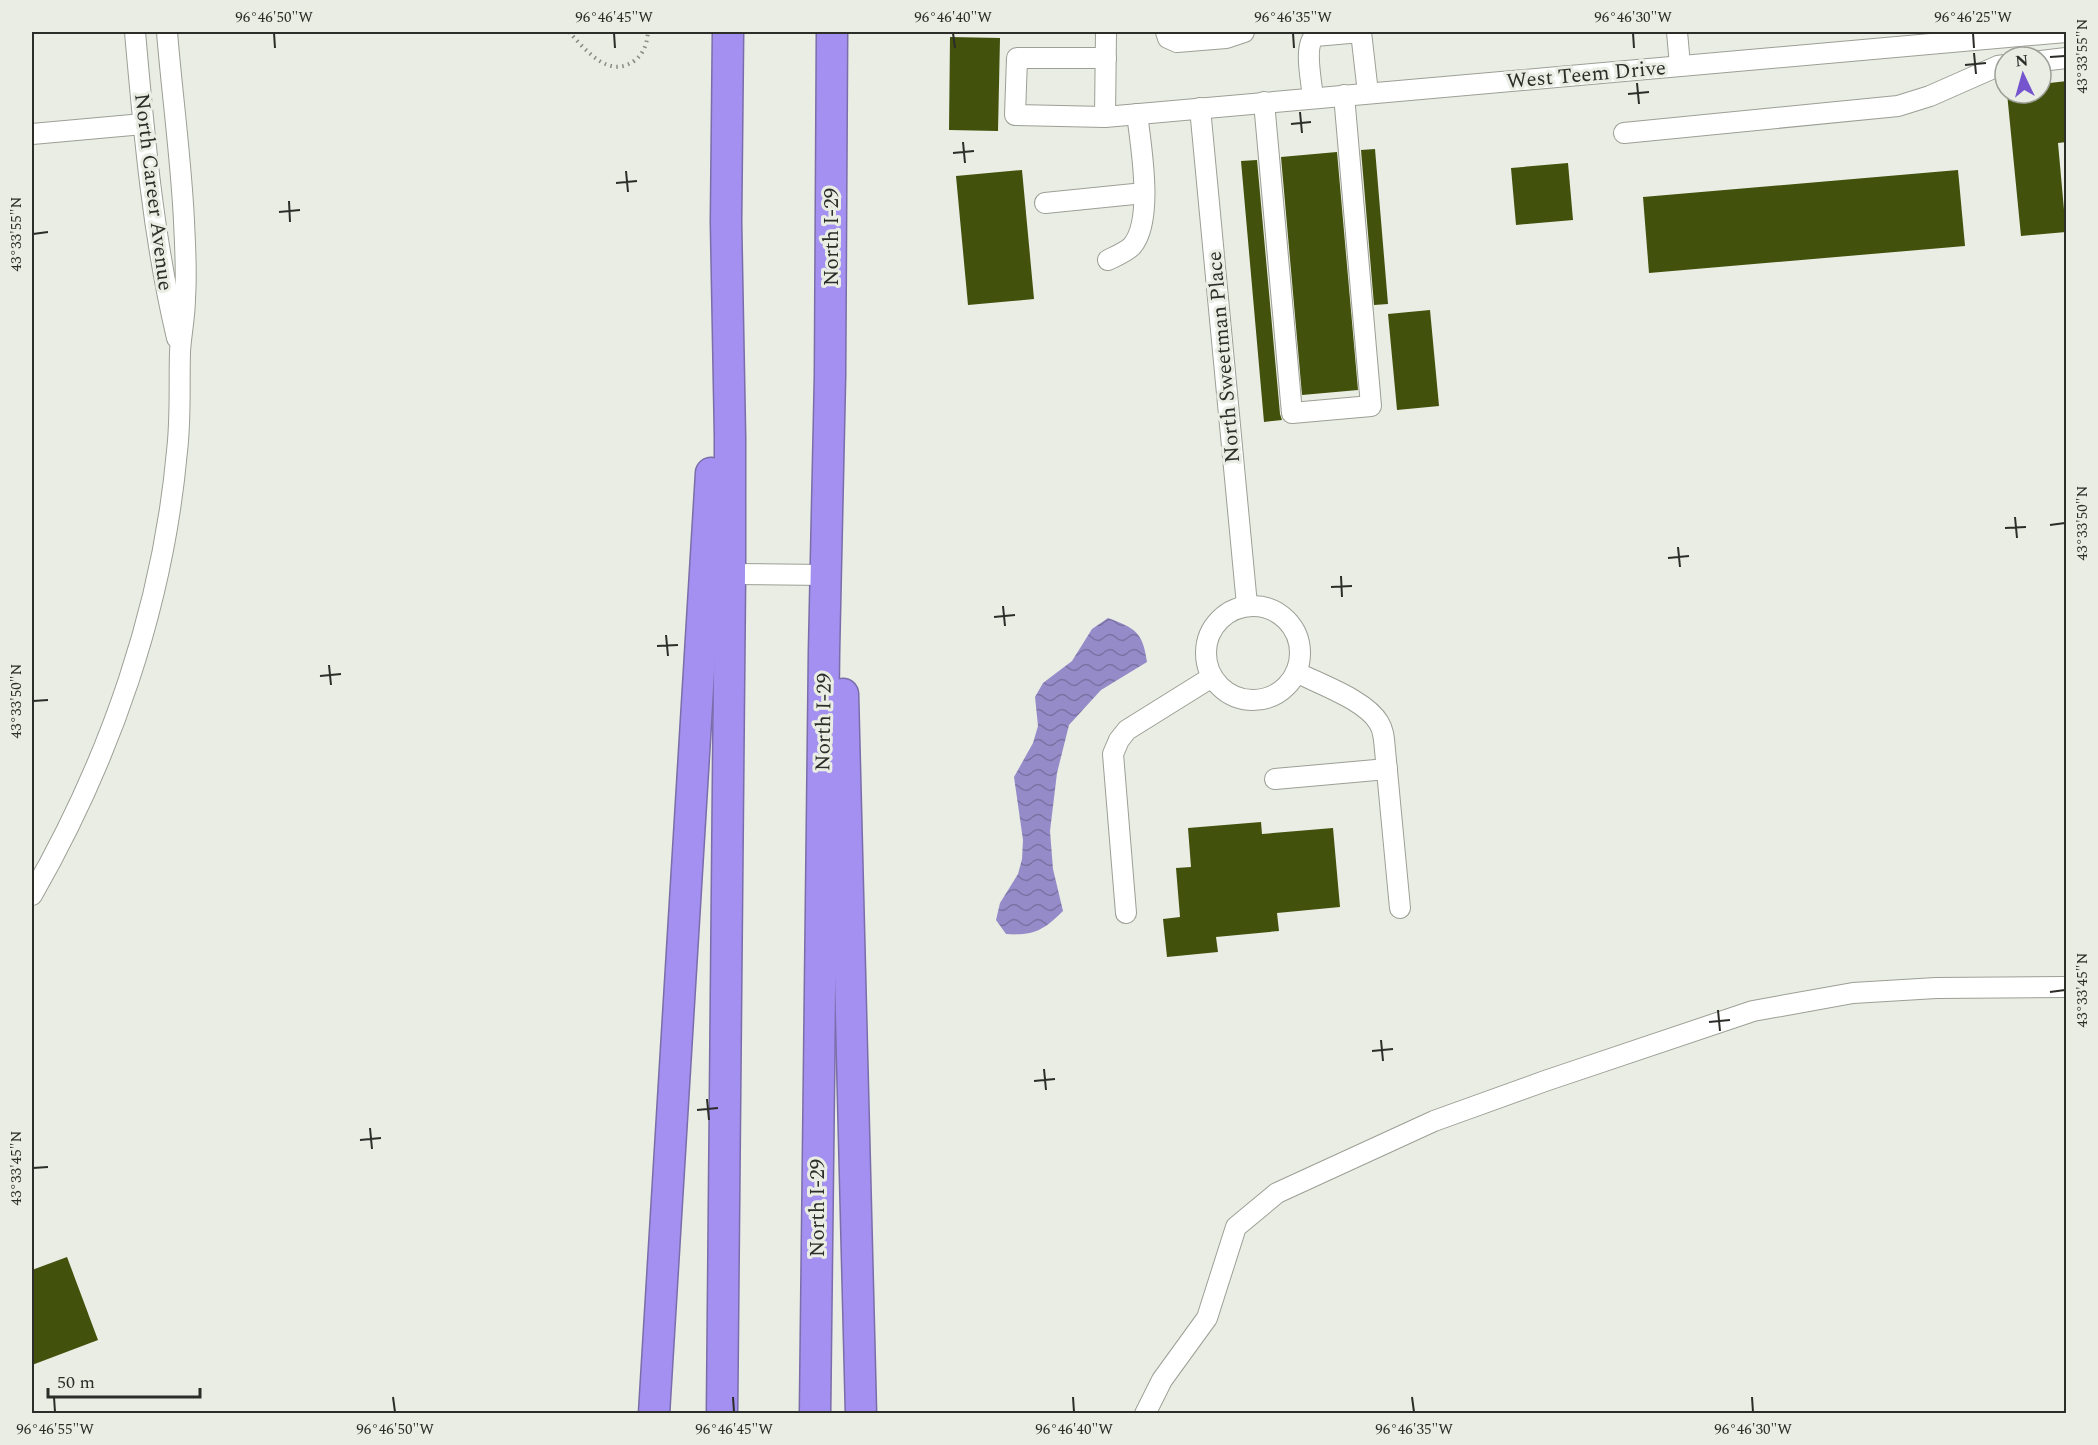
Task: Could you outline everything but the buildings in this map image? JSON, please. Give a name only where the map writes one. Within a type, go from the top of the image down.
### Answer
[{"type":"highway","points":[[722,1413],[730,574],[726,222],[728,32]]},
{"type":"highway","name":"North I-29","points":[[815,1413],[825,575],[830,376],[832,32]]},
{"type":"highway","points":[[654,1413],[726,222]]},
{"type":"highway","points":[[830,376],[843,692],[861,1413]]},
{"type":"street","name":"North Career Avenue","points":[[135,32],[155,223],[167,299],[180,352]]},
{"type":"street","name":"North Career Avenue","points":[[32,895],[72,821],[122,701],[147,619],[162,554],[177,453],[180,419],[180,352],[186,297],[184,220],[166,32]]},
{"type":"street","points":[[1105,117],[1106,32]]},
{"type":"street","points":[[1166,32],[1168,38],[1177,42],[1226,38],[1244,32]]},
{"type":"street","points":[[1313,98],[1308,47],[1315,36],[1361,32],[1368,93]]},
{"type":"street","points":[[1677,32],[1680,65]]},
{"type":"street","name":"West Teem Drive","points":[[1106,58],[1017,58],[1015,115],[1105,117],[2067,32]]},
{"type":"street","points":[[1997,38],[1998,45]]},
{"type":"street","points":[[1624,133],[1899,106],[1930,96],[1993,69]]},
{"type":"street","points":[[1264,102],[1292,412],[1303,412],[1371,406],[1344,96]]},
{"type":"street","name":"North Sweetman Place","points":[[1200,108],[1247,605]]},
{"type":"street","points":[[1108,260],[1131,247],[1140,233],[1144,213],[1137,114]]},
{"type":"street","points":[[32,135],[143,124]]},
{"type":"street","points":[[1045,203],[1144,193]]},
{"type":"street","points":[[730,574],[825,575]]},
{"type":"street","points":[[1247,605],[1263,606],[1277,612],[1289,622],[1297,635],[1300,650],[1299,666],[1296,672],[1292,680],[1281,691],[1267,698],[1251,700],[1236,697],[1222,689],[1212,677],[1206,663],[1206,647],[1210,632],[1219,619],[1232,610],[1247,605]]},
{"type":"street","points":[[1296,672],[1370,711],[1383,732],[1400,908]]},
{"type":"street","points":[[1126,913],[1113,754],[1115,747],[1127,730],[1212,677]]},
{"type":"street","points":[[1275,779],[1387,770]]},
{"type":"street","points":[[1145,1413],[1162,1380],[1207,1318],[1236,1227],[1277,1193],[1434,1121],[1753,1011],[1852,993],[1936,988],[2067,987]]},
{"type":"path","points":[[569,32],[600,62],[613,68],[626,66],[638,58],[644,50],[648,32]]},
{"type":"water","points":[[1108,618],[1136,632],[1143,644],[1147,662],[1101,690],[1069,725],[1057,773],[1050,831],[1053,869],[1063,911],[1050,923],[1031,933],[1006,934],[996,920],[1000,903],[1018,874],[1022,859],[1023,840],[1014,777],[1033,743],[1038,726],[1035,697],[1043,683],[1072,661],[1092,629]]}]
